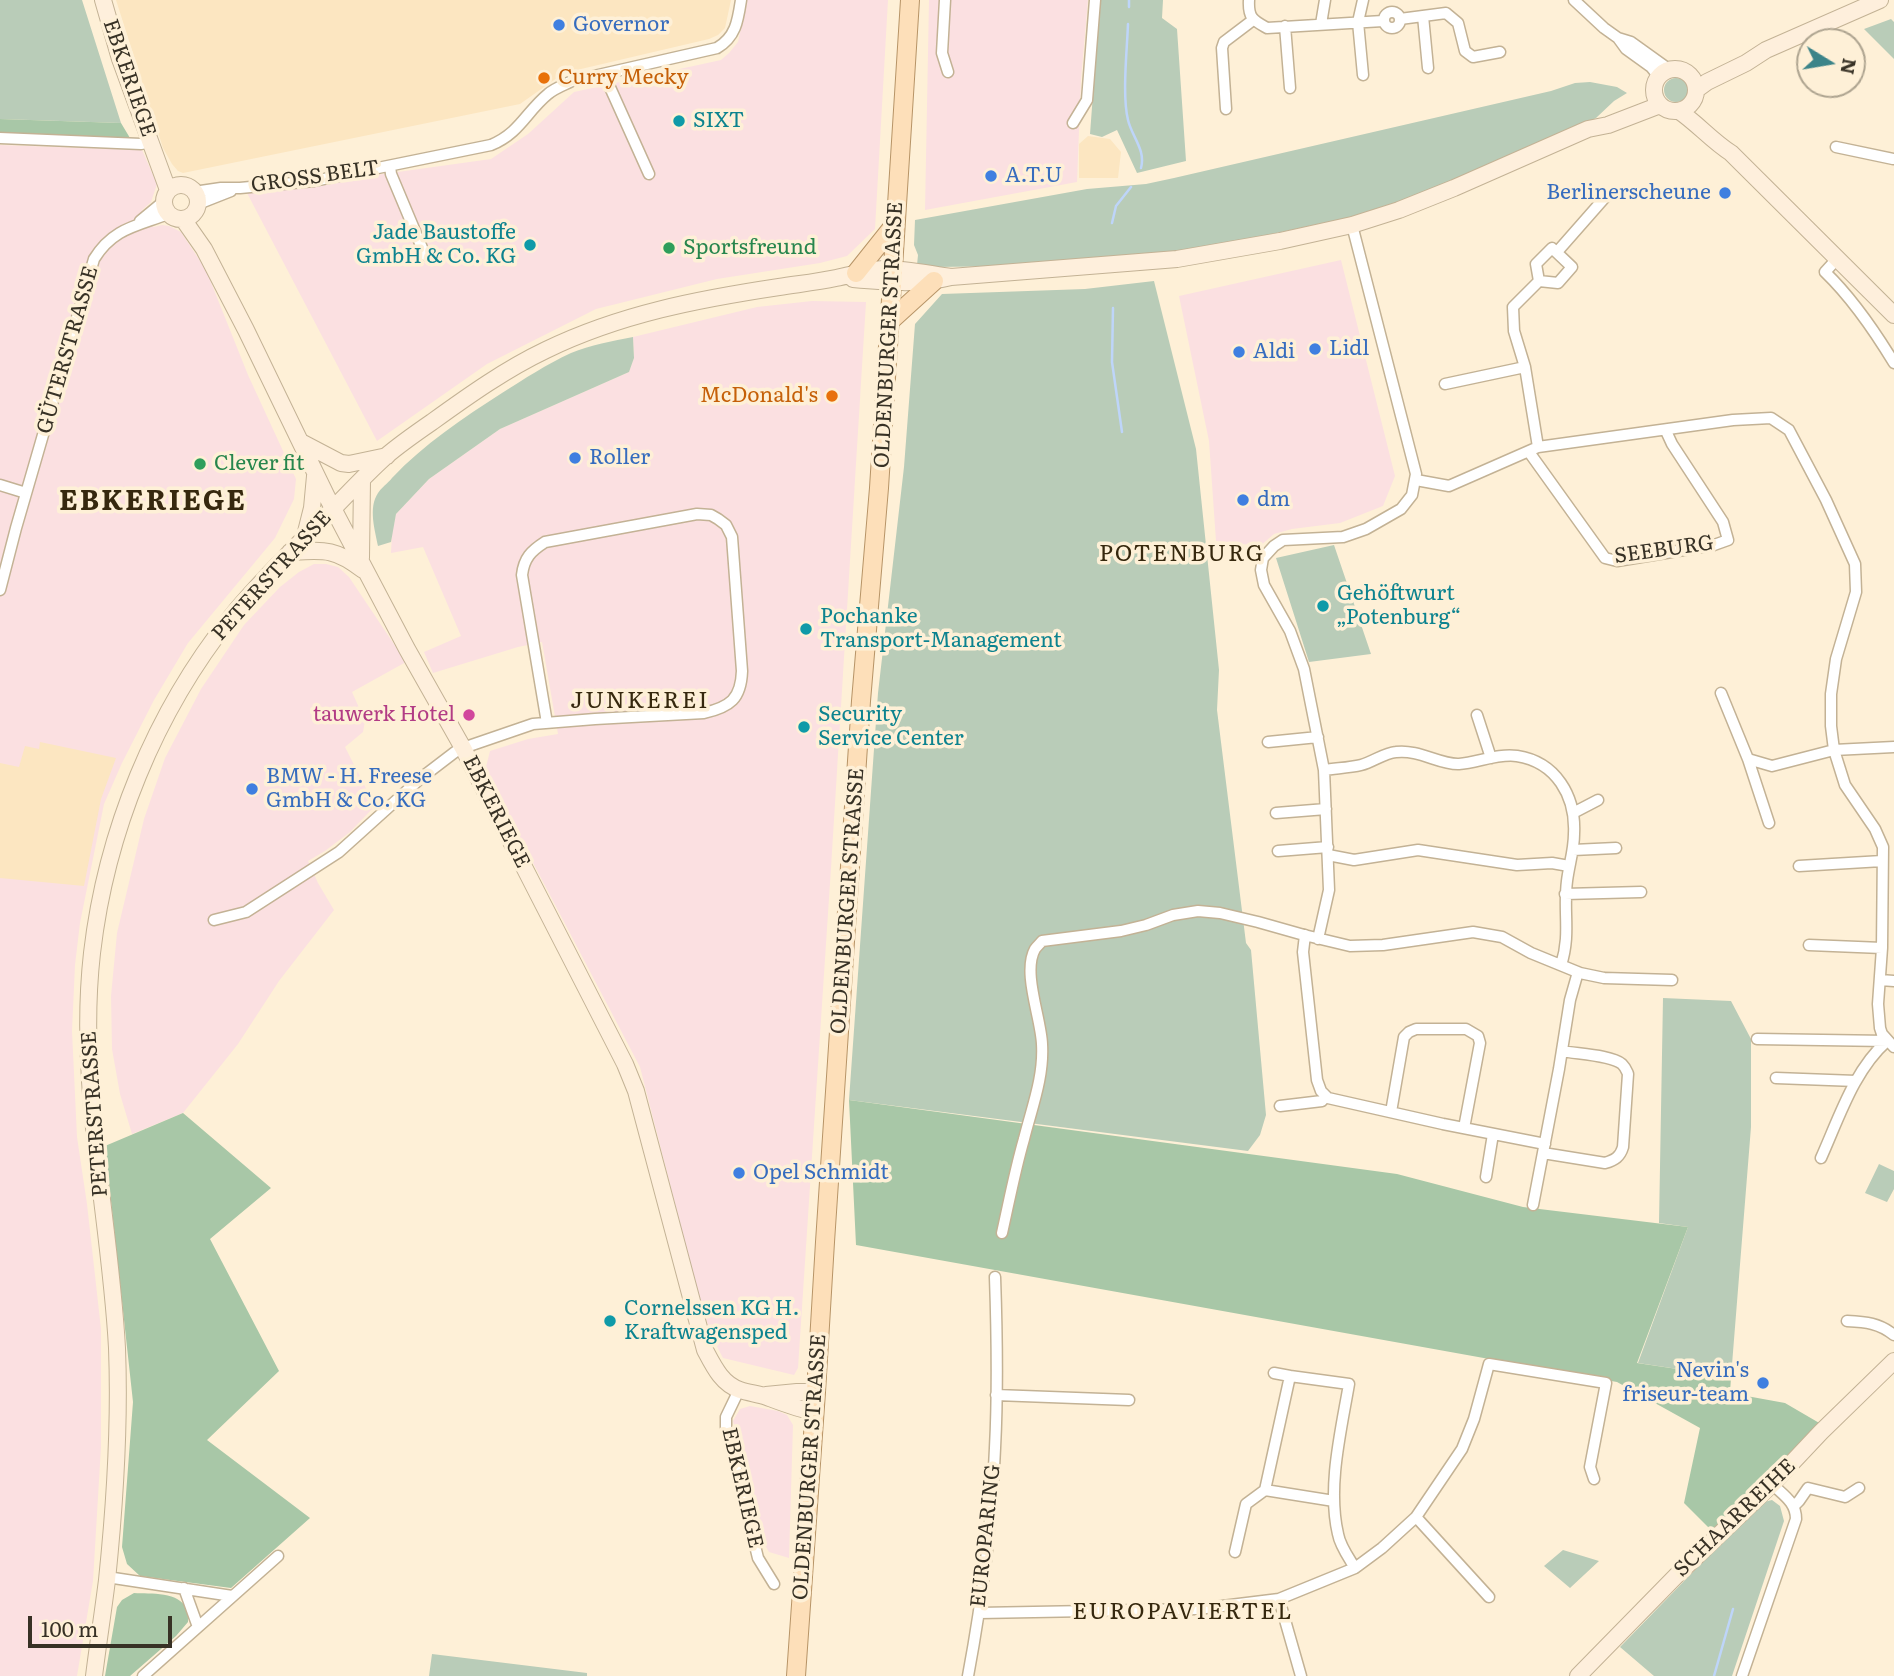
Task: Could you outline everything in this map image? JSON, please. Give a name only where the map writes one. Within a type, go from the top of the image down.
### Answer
[{"type":"main road","name":"EBKERIEGE","points":[[103,0],[120,59],[154,149],[333,509],[463,748],[625,1064],[636,1091],[705,1350],[723,1380],[739,1390]]},
{"type":"main road","name":"OLDENBURGER STRASSE","points":[[796,1676],[910,0]]},
{"type":"main road","points":[[1661,86],[1669,110],[1687,108],[1693,88],[1710,69],[1743,55],[1766,50],[1880,0]]},
{"type":"main road","points":[[893,275],[943,279],[1177,259],[1352,225],[1466,184],[1588,130],[1608,125],[1679,70],[1693,88],[1700,113],[1724,140],[1731,153]]},
{"type":"main road","points":[[1679,111],[1717,145],[1731,153],[1894,316]]},
{"type":"main road","points":[[856,273],[895,224]]},
{"type":"main road","name":"PETERSTRASSE","points":[[837,278],[878,269],[893,275]]},
{"type":"main road","name":"PETERSTRASSE","points":[[94,1676],[107,1577],[117,1456],[117,1348],[110,1265],[95,1148],[88,1034],[92,954],[100,900],[118,829],[165,718],[193,670],[233,615],[290,552],[387,456],[498,377],[545,350],[604,326],[659,309],[716,296],[837,278],[893,275]]},
{"type":"main road","points":[[890,321],[943,279]]},
{"type":"main road","points":[[301,442],[332,460],[349,464],[387,456]]},
{"type":"main road","points":[[305,538],[312,508],[315,473]]},
{"type":"main road","points":[[362,480],[365,568]]},
{"type":"main road","points":[[290,552],[333,552],[365,568]]},
{"type":"main road","name":"SCHAARREIHE","points":[[1577,1676],[1894,1361]]},
{"type":"main road","points":[[739,1390],[764,1395],[796,1408],[815,1412]]},
{"type":"main road","points":[[764,1395],[816,1392]]},
{"type":"main road","name":"PETERSTRASSE","points":[[89,1676],[98,1645]]},
{"type":"street","name":"GROSS BELT","points":[[181,202],[240,188],[314,181],[491,145],[512,134],[548,94],[572,81],[717,48],[729,41],[735,31],[741,0]]},
{"type":"street","points":[[945,0],[942,52],[948,72]]},
{"type":"street","points":[[1073,124],[1087,100],[1095,0]]},
{"type":"street","points":[[1249,0],[1253,20],[1267,28],[1383,21],[1385,26],[1393,29],[1400,19],[1446,13],[1458,23],[1465,51],[1473,57],[1500,52]]},
{"type":"street","points":[[1321,24],[1325,0]]},
{"type":"street","points":[[1363,0],[1358,22],[1363,75]]},
{"type":"street","points":[[1574,0],[1604,28],[1618,38],[1631,42],[1661,86]]},
{"type":"street","points":[[1423,16],[1428,68]]},
{"type":"street","points":[[1226,109],[1222,48],[1224,42],[1253,20]]},
{"type":"street","points":[[1285,26],[1290,88]]},
{"type":"street","points":[[604,74],[649,174]]},
{"type":"street","points":[[0,138],[141,144],[154,149]]},
{"type":"street","points":[[1836,147],[1894,158],[1894,168]]},
{"type":"street","name":"GROSS BELT","points":[[390,166],[425,256]]},
{"type":"street","points":[[1557,252],[1608,194]]},
{"type":"street","name":"GÜTERSTRASSE","points":[[0,590],[94,259],[113,236],[181,202]]},
{"type":"street","points":[[1318,939],[1329,890],[1324,770],[1304,669],[1290,631],[1264,585],[1261,570],[1263,558],[1283,540],[1343,537],[1366,529],[1401,509],[1412,495],[1416,480],[1352,225]]},
{"type":"street","points":[[1552,248],[1572,267],[1558,283],[1539,281],[1536,264],[1552,248]]},
{"type":"street","points":[[1836,260],[1825,272],[1872,326],[1894,363]]},
{"type":"street","points":[[1533,450],[1525,367],[1514,331],[1513,307],[1539,281]]},
{"type":"street","points":[[1445,384],[1525,367]]},
{"type":"street","points":[[1416,480],[1449,486],[1533,450],[1733,420],[1771,418],[1789,430],[1826,500],[1855,564],[1856,592],[1836,659],[1831,694],[1831,726],[1834,750],[1845,785],[1875,829],[1883,847],[1882,861],[1889,899],[1878,1004],[1880,1028],[1891,1044]]},
{"type":"street","name":"SEEBURG","points":[[1533,450],[1605,558],[1618,561],[1714,545],[1728,540],[1723,522],[1666,431]]},
{"type":"street","points":[[0,485],[26,493]]},
{"type":"street","points":[[215,920],[246,912],[339,852],[421,778],[463,748],[518,728],[547,723],[704,713],[719,710],[733,700],[741,684],[742,671],[735,562],[732,537],[726,525],[711,515],[697,514],[545,541],[528,554],[522,575],[547,723]]},
{"type":"street","points":[[1721,692],[1769,822]]},
{"type":"street","points":[[1477,715],[1491,758]]},
{"type":"street","points":[[1268,741],[1318,737]]},
{"type":"street","points":[[1748,760],[1772,766],[1834,750],[1894,747]]},
{"type":"street","points":[[1324,770],[1361,765],[1395,752],[1411,752],[1456,765],[1515,755],[1538,762],[1558,777],[1568,795],[1574,831],[1565,894],[1566,950],[1560,965]]},
{"type":"street","points":[[1573,813],[1598,800]]},
{"type":"street","points":[[1276,813],[1326,809]]},
{"type":"street","points":[[1573,850],[1616,848]]},
{"type":"street","points":[[1278,851],[1328,851],[1354,860],[1418,850],[1517,865],[1552,863],[1569,866]]},
{"type":"street","points":[[1799,866],[1882,861]]},
{"type":"street","points":[[1565,894],[1641,892]]},
{"type":"street","points":[[1002,1233],[1042,1066],[1042,1043],[1031,982],[1031,964],[1035,949],[1042,941],[1121,931],[1173,915],[1198,911],[1220,913],[1350,946],[1382,945],[1473,932],[1502,937],[1531,953],[1578,972],[1604,978],[1672,980]]},
{"type":"street","points":[[1305,935],[1303,952],[1317,1080],[1326,1096],[1341,1102],[1493,1134],[1605,1163],[1615,1160],[1623,1147],[1628,1074],[1625,1066],[1608,1059],[1562,1052]]},
{"type":"street","points":[[1809,945],[1882,948]]},
{"type":"street","points":[[1533,1205],[1570,1000],[1578,972]]},
{"type":"street","points":[[1880,980],[1894,981]]},
{"type":"street","points":[[1391,1112],[1405,1037],[1409,1032],[1416,1029],[1466,1028],[1478,1036],[1480,1043],[1465,1128]]},
{"type":"street","points":[[1757,1038],[1891,1044]]},
{"type":"street","points":[[1821,1158],[1856,1081],[1872,1054],[1891,1044]]},
{"type":"street","points":[[1776,1077],[1856,1081]]},
{"type":"street","points":[[1280,1106],[1322,1101],[1326,1096]]},
{"type":"street","points":[[1486,1177],[1493,1134]]},
{"type":"street","name":"EUROPARING","points":[[968,1676],[979,1613],[995,1448],[995,1277]]},
{"type":"street","points":[[1847,1321],[1882,1326],[1894,1335]]},
{"type":"street","points":[[979,1613],[1198,1609],[1279,1599],[1355,1568],[1416,1517],[1462,1449],[1474,1419],[1489,1364],[1606,1383],[1590,1467],[1594,1479]]},
{"type":"street","points":[[1274,1373],[1349,1384],[1338,1446],[1334,1501],[1338,1537],[1355,1568]]},
{"type":"street","points":[[1235,1552],[1246,1504],[1265,1490],[1290,1376]]},
{"type":"street","name":"EBKERIEGE","points":[[739,1390],[726,1417],[726,1427],[758,1558],[774,1584]]},
{"type":"street","points":[[996,1395],[1129,1400]]},
{"type":"street","points":[[1742,1676],[1796,1519],[1794,1506],[1772,1484]]},
{"type":"street","points":[[1794,1506],[1808,1488],[1844,1497],[1859,1488]]},
{"type":"street","points":[[1265,1490],[1334,1501]]},
{"type":"street","points":[[1416,1517],[1489,1597]]},
{"type":"street","points":[[144,1676],[278,1556]]},
{"type":"street","points":[[107,1577],[232,1596]]},
{"type":"street","points":[[184,1588],[198,1627]]},
{"type":"street","points":[[1279,1599],[1301,1676]]},
{"type":"shaded area","points":[[116,0],[731,0],[725,28],[718,35],[564,73],[520,104],[183,173],[172,164],[163,148]]},
{"type":"shaded area","points":[[745,0],[888,0],[875,229],[847,256],[820,263],[717,279],[596,309],[487,364],[377,441],[247,193],[491,159],[528,134],[574,92],[721,60],[738,42]]},
{"type":"shaded area","points":[[929,0],[1088,0],[1081,79],[1077,182],[925,210]]},
{"type":"shaded area","points":[[1088,136],[1110,139],[1121,152],[1118,178],[1079,178],[1079,144]]},
{"type":"shaded area","points":[[0,145],[142,150],[157,184],[151,202],[142,210],[146,224],[154,227],[169,226],[181,232],[206,270],[248,375],[296,479],[294,499],[275,538],[188,643],[154,700],[122,763],[104,804],[80,923],[72,1031],[77,1137],[101,1329],[101,1447],[93,1581],[77,1676],[0,1676]]},
{"type":"shaded area","points":[[1341,260],[1395,476],[1383,506],[1340,523],[1274,534],[1260,546],[1216,541],[1209,441],[1179,296]]},
{"type":"shaded area","points":[[812,301],[866,302],[798,1368],[794,1375],[723,1358],[711,1335],[640,1067],[485,771],[490,751],[528,739],[558,734],[542,642],[433,673],[424,652],[461,636],[423,547],[391,553],[396,514],[429,479],[500,429],[629,372],[634,358],[633,337],[757,307]]},
{"type":"shaded area","points":[[314,564],[338,567],[349,577],[406,662],[352,692],[365,721],[363,732],[345,747],[375,806],[350,832],[308,861],[334,910],[279,981],[238,1044],[183,1113],[132,1134],[120,1094],[112,1049],[111,996],[117,933],[144,819],[165,758],[201,689],[244,625],[280,587]]},
{"type":"shaded area","points":[[40,742],[116,758],[101,799],[84,886],[0,878],[0,763],[19,767],[25,746],[39,749]]},
{"type":"shaded area","points":[[750,1406],[778,1411],[787,1415],[793,1425],[789,1558],[769,1552],[762,1540],[733,1421],[740,1409]]},
{"type":"green space","points":[[0,0],[82,0],[121,123],[0,119]]},
{"type":"green space","points":[[1100,0],[1163,0],[1162,18],[1177,29],[1186,161],[1137,173],[1117,130],[1102,137],[1090,134]]},
{"type":"green space","points":[[1891,19],[1894,22],[1894,59],[1866,31],[1866,28]]},
{"type":"green space","points":[[1671,78],[1681,78],[1688,85],[1688,95],[1681,102],[1671,102],[1664,95],[1664,85]]},
{"type":"green space","points":[[1590,82],[1617,87],[1627,93],[1596,118],[1582,125],[1460,179],[1350,217],[1168,255],[1022,266],[917,265],[918,255],[914,245],[915,220],[1087,189],[1146,184],[1551,91],[1575,83]]},
{"type":"green space","points":[[0,119],[121,123],[130,138],[0,133]]},
{"type":"green space","points":[[1154,281],[1196,449],[1219,670],[1217,710],[1246,943],[1251,950],[1266,1115],[1260,1135],[1248,1151],[849,1100],[878,693],[904,467],[915,324],[942,294],[1085,289]]},
{"type":"green space","points":[[633,337],[634,358],[629,372],[500,429],[429,479],[396,514],[391,542],[378,546],[373,505],[378,493],[431,443],[487,402],[553,362],[586,348]]},
{"type":"green space","name":"Gehöftwurt „Potenburg“","points":[[1334,545],[1371,654],[1309,662],[1276,558]]},
{"type":"green space","points":[[1663,998],[1731,1001],[1751,1039],[1751,1127],[1731,1377],[1638,1363],[1688,1227],[1659,1223]]},
{"type":"green space","points":[[849,1100],[1397,1174],[1523,1207],[1688,1227],[1637,1363],[1731,1377],[1730,1393],[1785,1403],[1821,1424],[1712,1531],[1684,1503],[1700,1428],[1617,1382],[856,1245]]},
{"type":"green space","points":[[183,1113],[271,1188],[210,1239],[279,1371],[207,1440],[310,1518],[231,1588],[140,1576],[127,1564],[122,1547],[133,1402],[105,1146]]},
{"type":"green space","points":[[1879,1164],[1894,1171],[1894,1189],[1887,1202],[1865,1193]]},
{"type":"green space","points":[[1772,1500],[1780,1506],[1784,1521],[1732,1676],[1654,1676],[1620,1647],[1760,1503]]},
{"type":"green space","points":[[1563,1550],[1599,1561],[1570,1588],[1544,1566]]},
{"type":"green space","points":[[134,1593],[178,1599],[187,1610],[188,1622],[130,1676],[105,1676],[117,1607],[122,1600]]},
{"type":"green space","points":[[432,1654],[587,1673],[587,1676],[429,1676]]},
{"type":"waterway","points":[[1129,0],[1129,7]]},
{"type":"waterway","points":[[1128,24],[1126,110],[1142,155],[1141,168]]},
{"type":"waterway","points":[[1112,223],[1116,206],[1131,187]]},
{"type":"waterway","points":[[1113,308],[1112,362],[1122,432]]},
{"type":"waterway","points":[[1714,1676],[1733,1609]]},
{"type":"place","name":"Governor","points":[[559,25]]},
{"type":"place","name":"Curry Mecky","points":[[544,78]]},
{"type":"place","name":"SIXT","points":[[679,121]]},
{"type":"place","name":"A.T.U","points":[[991,176]]},
{"type":"place","name":"Berlinerscheune","points":[[1725,193]]},
{"type":"place","name":"Jade Baustoffe GmbH & Co. KG","points":[[530,245]]},
{"type":"place","name":"Sportsfreund","points":[[669,248]]},
{"type":"place","name":"Lidl","points":[[1315,349]]},
{"type":"place","name":"Aldi","points":[[1239,352]]},
{"type":"place","name":"McDonald's","points":[[832,396]]},
{"type":"place","name":"Roller","points":[[575,458]]},
{"type":"place","name":"Clever fit","points":[[200,464]]},
{"type":"place","name":"dm","points":[[1243,500]]},
{"type":"place","name":"Gehöftwurt „Potenburg“","points":[[1323,606]]},
{"type":"place","name":"Pochanke Transport-Management","points":[[806,629]]},
{"type":"place","name":"tauwerk Hotel","points":[[469,715]]},
{"type":"place","name":"Security Service Center","points":[[804,727]]},
{"type":"place","name":"BMW - H. Freese GmbH & Co. KG","points":[[252,789]]},
{"type":"place","name":"Opel Schmidt","points":[[739,1173]]},
{"type":"place","name":"Cornelssen KG H. Kraftwagensped","points":[[610,1321]]},
{"type":"place","name":"Nevin's friseur-team","points":[[1763,1383]]},
{"type":"district","name":"EBKERIEGE","points":[[153,502]]},
{"type":"district","name":"POTENBURG","points":[[1182,554]]},
{"type":"district","name":"JUNKEREI","points":[[640,701]]},
{"type":"district","name":"EUROPAVIERTEL","points":[[1183,1612]]}]
